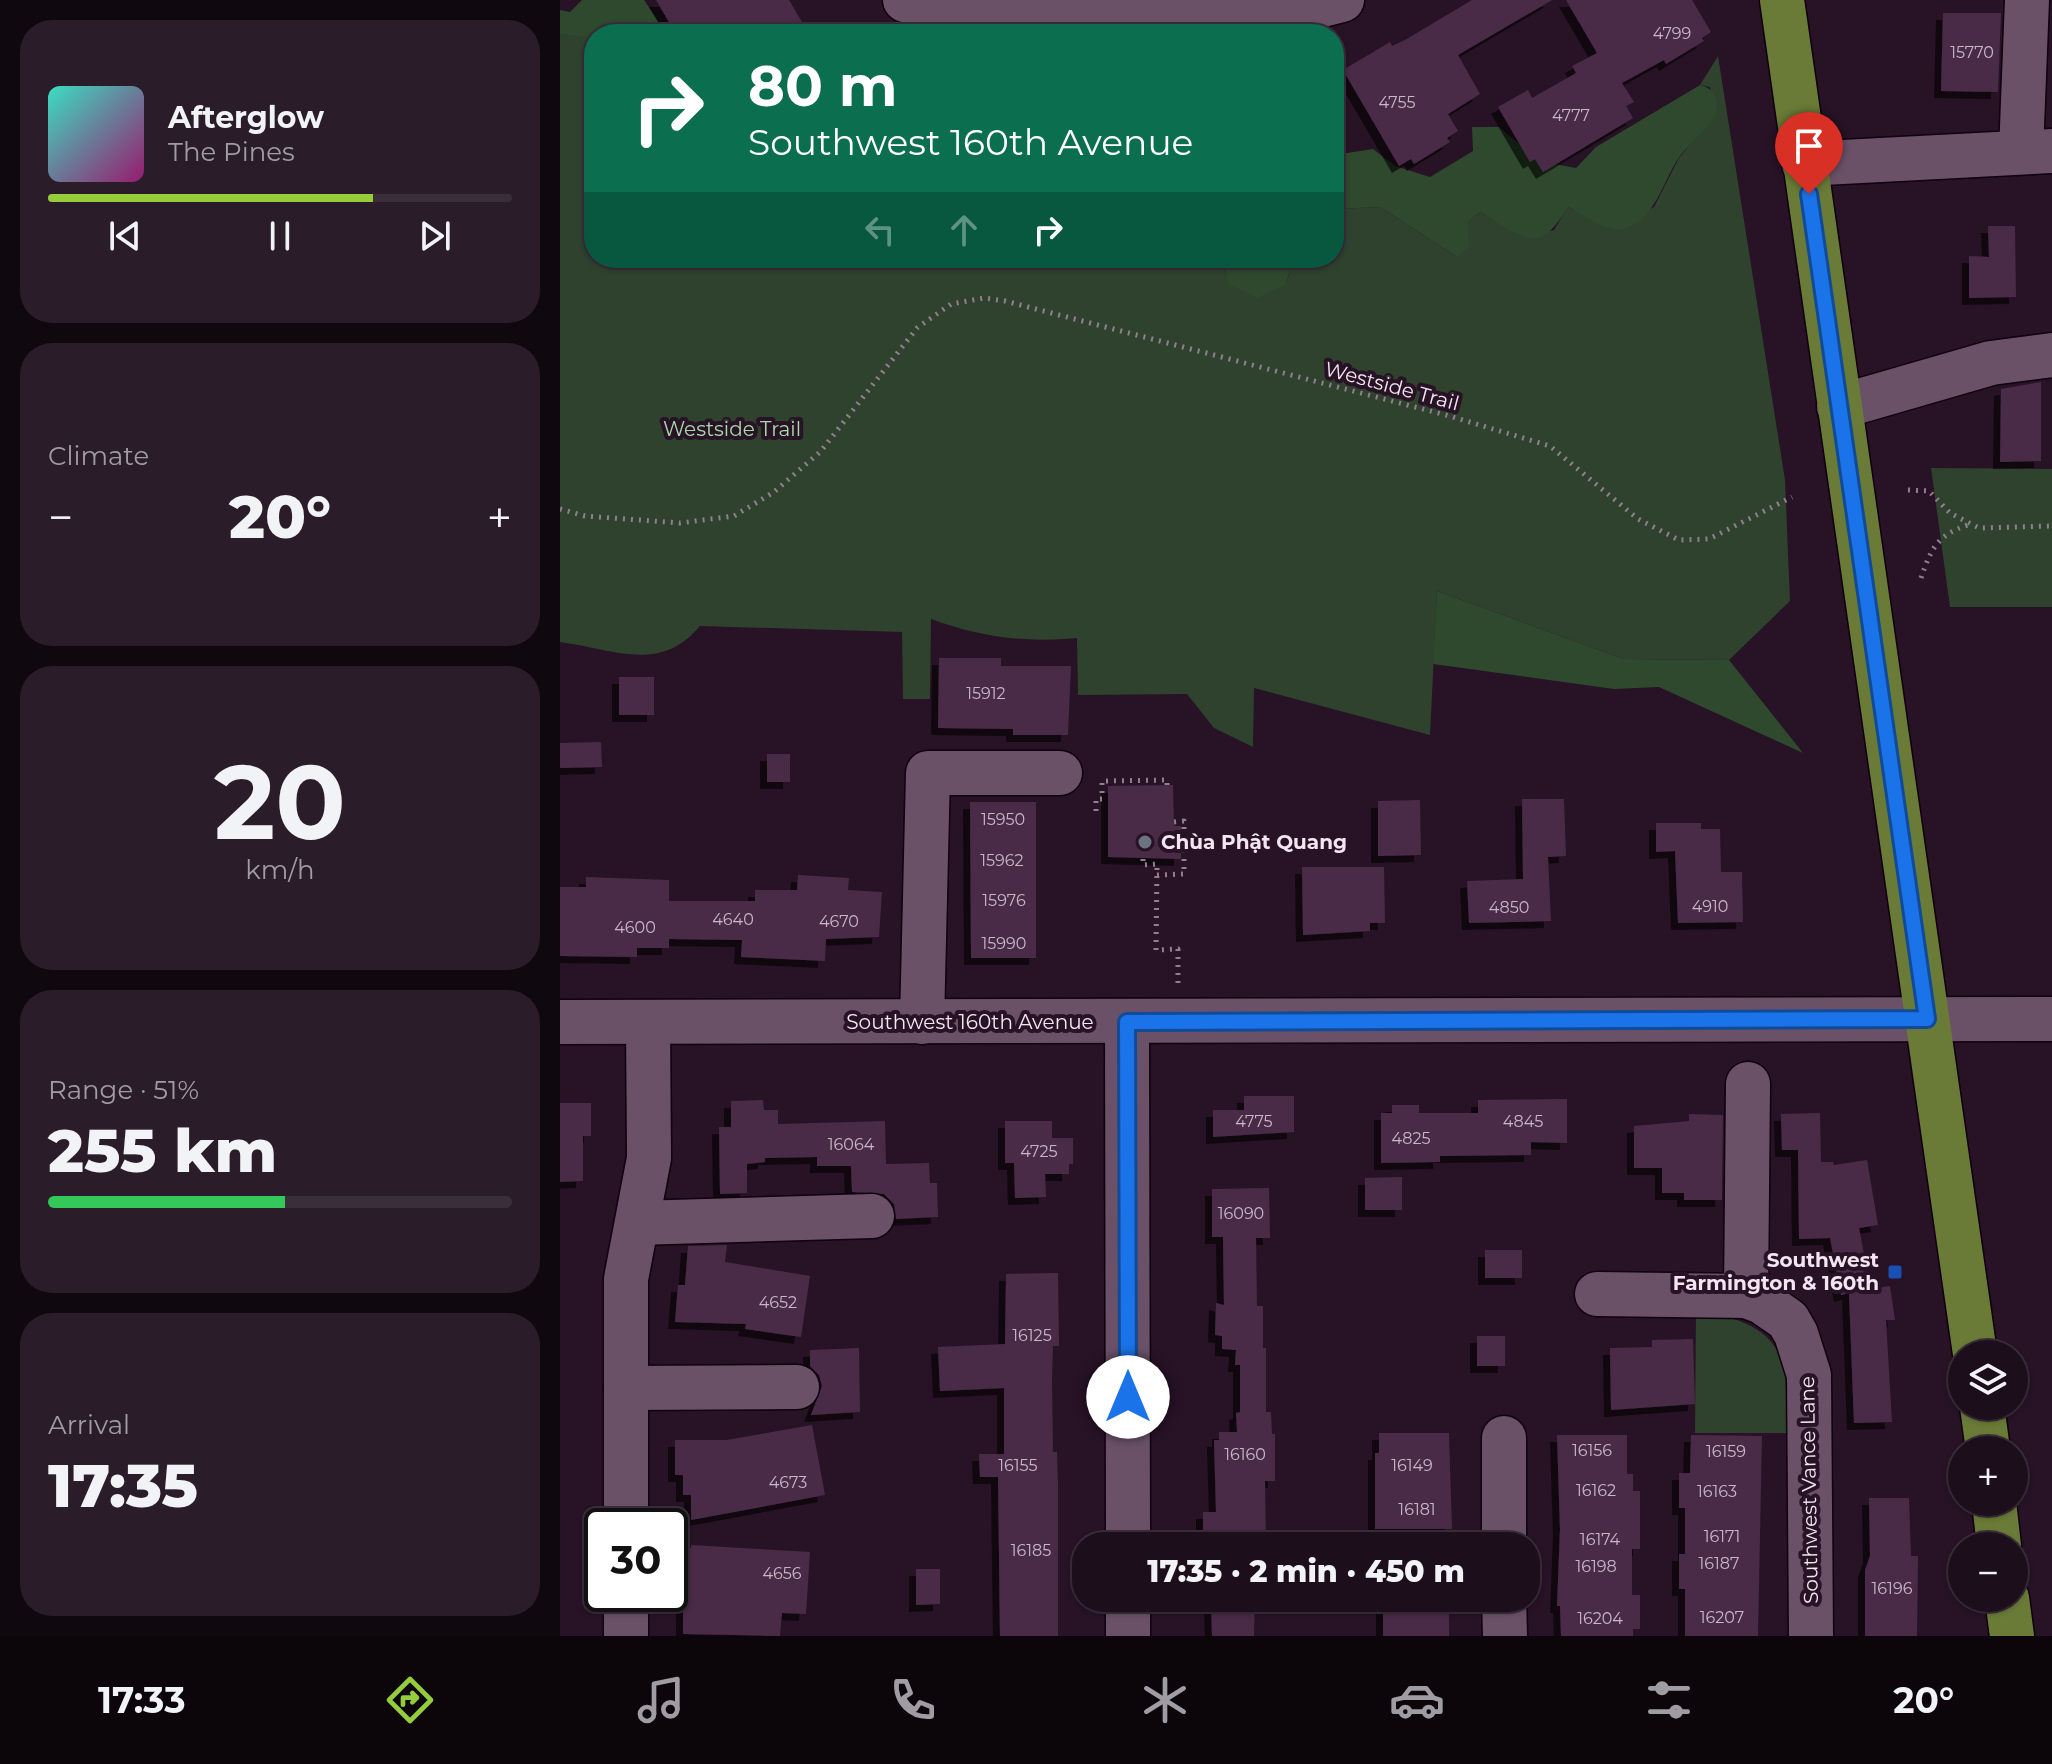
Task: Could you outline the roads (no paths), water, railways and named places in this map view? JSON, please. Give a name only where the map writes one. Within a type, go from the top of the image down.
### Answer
[{"type":"main road","points":[[1782,0],[1973,1340]]},
{"type":"main road","points":[[2009,1612],[2012,1636]]},
{"type":"street","points":[[905,0],[937,9],[964,10],[1220,11],[1303,10],[1342,0]]},
{"type":"street","points":[[1804,164],[2037,152],[2027,0]]},
{"type":"street","points":[[1839,407],[1991,363],[2052,355]]},
{"type":"street","points":[[922,1022],[928,773],[1060,773]]},
{"type":"street","name":"Southwest 160th Avenue","points":[[560,1022],[2052,1019]]},
{"type":"street","points":[[626,1508],[626,1279],[649,1158],[648,1022]]},
{"type":"street","points":[[1127,1022],[1128,1532]]},
{"type":"street","points":[[1597,1294],[1746,1296],[1748,1084]]},
{"type":"street","points":[[637,1223],[872,1216]]},
{"type":"street","name":"Southwest Vance Lane","points":[[1746,1296],[1773,1307],[1788,1320],[1796,1334],[1809,1375],[1811,1636]]},
{"type":"street","points":[[626,1388],[797,1387]]},
{"type":"street","points":[[1504,1438],[1504,1532]]},
{"type":"street","points":[[626,1612],[626,1636]]},
{"type":"street","points":[[1128,1612],[1128,1636]]},
{"type":"street","points":[[1504,1612],[1505,1636]]},
{"type":"place","name":"Chùa Phật Quang","points":[[1145,842]]},
{"type":"place","name":"Southwest Farmington & 160th","points":[[1895,1272]]},
{"type":"park label","name":"Westside Trail","points":[[732,429]]}]
